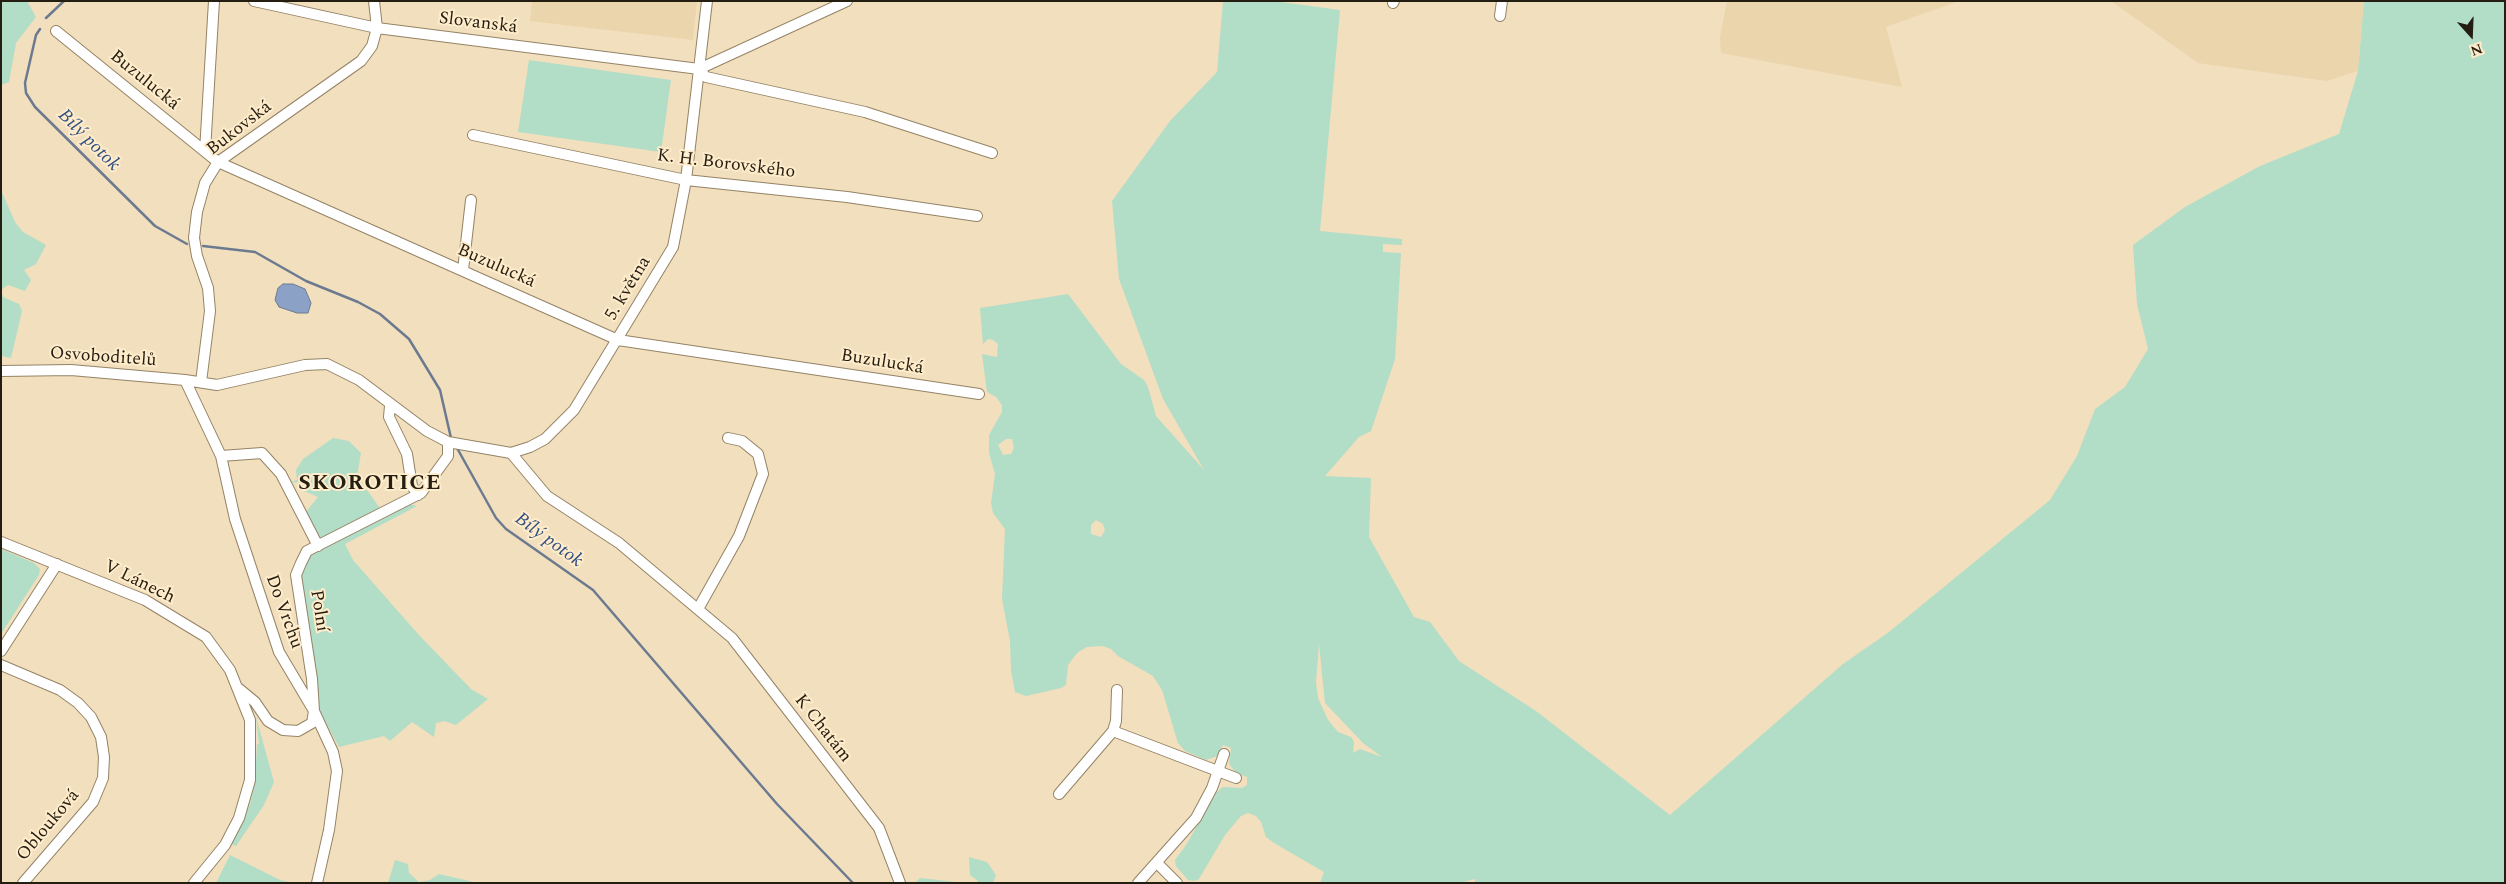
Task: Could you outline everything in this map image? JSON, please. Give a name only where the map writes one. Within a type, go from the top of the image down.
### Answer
[{"type":"street","points":[[205,151],[214,1]]},
{"type":"street","name":"Slovanská","points":[[254,1],[377,28],[699,69]]},
{"type":"street","points":[[374,1],[377,28]]},
{"type":"street","name":"5. května","points":[[202,382],[217,385],[305,366],[326,364],[359,380],[390,406],[427,431],[449,442],[510,453],[545,440],[574,410],[673,246],[686,180],[707,1]]},
{"type":"street","points":[[847,1],[699,69],[706,77],[865,112],[992,153]]},
{"type":"street","points":[[1500,16],[1502,1]]},
{"type":"street","name":"Bukovská","points":[[202,382],[210,311],[208,288],[197,256],[194,238],[197,212],[205,183],[218,162],[361,60],[372,46],[377,28]]},
{"type":"street","name":"Buzulucká","points":[[56,31],[218,162],[618,340],[978,394]]},
{"type":"street","name":"K. H. Borovského","points":[[473,135],[686,180],[847,197],[977,216]]},
{"type":"street","points":[[463,270],[471,200]]},
{"type":"street","name":"Osvoboditelů","points":[[1,370],[71,370],[202,382]]},
{"type":"street","name":"Do Vrchu","points":[[185,380],[220,456],[235,519],[266,620],[279,652],[314,711],[333,752],[337,771],[329,830],[317,883]]},
{"type":"street","points":[[390,406],[389,416],[406,454],[412,486],[418,495]]},
{"type":"street","points":[[698,609],[738,536],[763,474],[758,454],[742,442],[728,438]]},
{"type":"street","name":"Polní","points":[[314,711],[312,679],[296,575],[307,551],[418,495],[448,456],[449,442]]},
{"type":"street","points":[[220,456],[237,457],[262,453],[281,474],[318,546]]},
{"type":"street","name":"K Chatám","points":[[510,453],[547,496],[619,543],[732,638],[879,828],[900,883]]},
{"type":"street","name":"V Lánech","points":[[1,542],[144,600],[206,637],[230,670],[250,720],[250,780],[239,818],[225,845],[194,883]]},
{"type":"street","points":[[1,651],[57,564]]},
{"type":"street","name":"Oblouková","points":[[1,665],[60,690],[78,704],[91,718],[101,737],[104,757],[103,778],[93,802],[23,883]]},
{"type":"street","name":"V Lánech","points":[[236,686],[255,702],[268,721],[283,730],[298,731],[312,723],[314,711]]},
{"type":"street","points":[[1059,794],[1113,731],[1116,721],[1116,690]]},
{"type":"street","points":[[1113,731],[1236,778]]},
{"type":"street","points":[[1138,883],[1196,818],[1219,771],[1224,754]]},
{"type":"street","points":[[1157,863],[1177,883]]},
{"type":"shaded area","points":[[532,1],[697,1],[693,40],[530,21]]},
{"type":"shaded area","points":[[1727,1],[1959,1],[1886,27],[1902,87],[1721,53],[1720,37]]},
{"type":"shaded area","points":[[2111,1],[2364,1],[2358,71],[2327,81],[2198,63]]},
{"type":"green space","points":[[1,1],[27,1],[36,17],[16,43],[9,82],[1,85]]},
{"type":"green space","points":[[1223,1],[1273,1],[1340,10],[1320,231],[1402,239],[1402,245],[1383,244],[1383,252],[1401,253],[1395,359],[1371,431],[1359,437],[1325,476],[1371,478],[1369,537],[1414,617],[1430,622],[1459,661],[1536,711],[1670,815],[1843,664],[1889,632],[2050,500],[2077,456],[2095,409],[2125,387],[2148,349],[2137,304],[2133,245],[2185,207],[2260,166],[2339,134],[2358,71],[2364,1],[2505,1],[2505,883],[1475,883],[1475,879],[1460,883],[1320,883],[1324,872],[1266,837],[1261,822],[1256,816],[1248,813],[1241,816],[1225,835],[1199,879],[1195,881],[1188,880],[1176,866],[1175,860],[1186,845],[1216,793],[1223,787],[1242,788],[1247,785],[1247,777],[1236,773],[1229,764],[1231,748],[1223,745],[1217,756],[1206,760],[1185,751],[1178,743],[1162,690],[1153,676],[1118,656],[1111,649],[1103,646],[1087,647],[1078,652],[1068,665],[1066,685],[1061,688],[1026,696],[1015,692],[1011,670],[1010,641],[1002,599],[1005,529],[993,513],[991,503],[995,474],[989,453],[989,435],[1002,412],[1002,405],[996,397],[987,392],[982,354],[997,357],[998,344],[988,339],[983,344],[980,308],[1068,294],[1121,364],[1144,380],[1148,387],[1156,416],[1204,470],[1163,399],[1119,279],[1112,201],[1170,121],[1217,72]],"holes":[[[1006,439],[1012,439],[1014,448],[1011,454],[1003,455],[998,445]],[[1096,520],[1103,524],[1105,530],[1101,537],[1091,534],[1091,525]],[[1319,644],[1325,703],[1363,743],[1382,757],[1360,749],[1353,753],[1354,742],[1351,737],[1338,732],[1328,720],[1318,698],[1316,682]]]},
{"type":"green space","points":[[529,60],[671,80],[661,152],[518,132]]},
{"type":"green space","points":[[1,190],[15,222],[23,232],[46,245],[36,264],[24,270],[31,280],[25,291],[8,285],[1,290]]},
{"type":"green space","points":[[1,293],[3,297],[19,304],[22,311],[11,358],[1,356]]},
{"type":"green space","points":[[333,438],[349,441],[361,453],[357,476],[382,511],[319,542],[305,513],[318,497],[304,491],[298,482],[289,483],[297,480],[296,470],[303,459]]},
{"type":"green space","points":[[409,504],[417,506],[345,544],[353,560],[418,634],[471,689],[488,699],[456,725],[444,721],[436,723],[434,737],[412,722],[390,741],[384,736],[339,747],[319,710],[300,575],[311,552],[344,538]]},
{"type":"green space","points":[[1,549],[34,563],[40,569],[39,575],[1,634]]},
{"type":"green space","points":[[256,717],[274,782],[264,805],[236,846],[231,844],[250,804],[255,782],[257,744],[259,744]]},
{"type":"green space","points":[[230,855],[280,880],[294,883],[216,883]]},
{"type":"green space","points":[[969,857],[987,862],[996,875],[993,883],[976,883],[978,881],[970,875]]},
{"type":"green space","points":[[395,860],[408,864],[409,873],[419,882],[430,880],[439,874],[478,883],[388,883]]},
{"type":"green space","points":[[920,878],[965,883],[915,883]]},
{"type":"water","points":[[283,284],[293,284],[305,289],[311,303],[308,313],[297,313],[279,307],[275,300],[278,288]]},
{"type":"waterway","name":"Bílý potok","points":[[46,18],[64,1]]},
{"type":"waterway","name":"Bílý potok","points":[[40,29],[36,35],[25,83],[26,93],[35,107],[155,226],[187,244]]},
{"type":"waterway","name":"Bílý potok","points":[[203,246],[255,252],[306,281],[358,302],[380,314],[409,339],[440,390],[451,438]]},
{"type":"waterway","name":"Bílý potok","points":[[457,448],[496,518],[506,529],[593,590],[777,804],[853,883]]},
{"type":"district","name":"SKOROTICE","points":[[370,485]]}]
